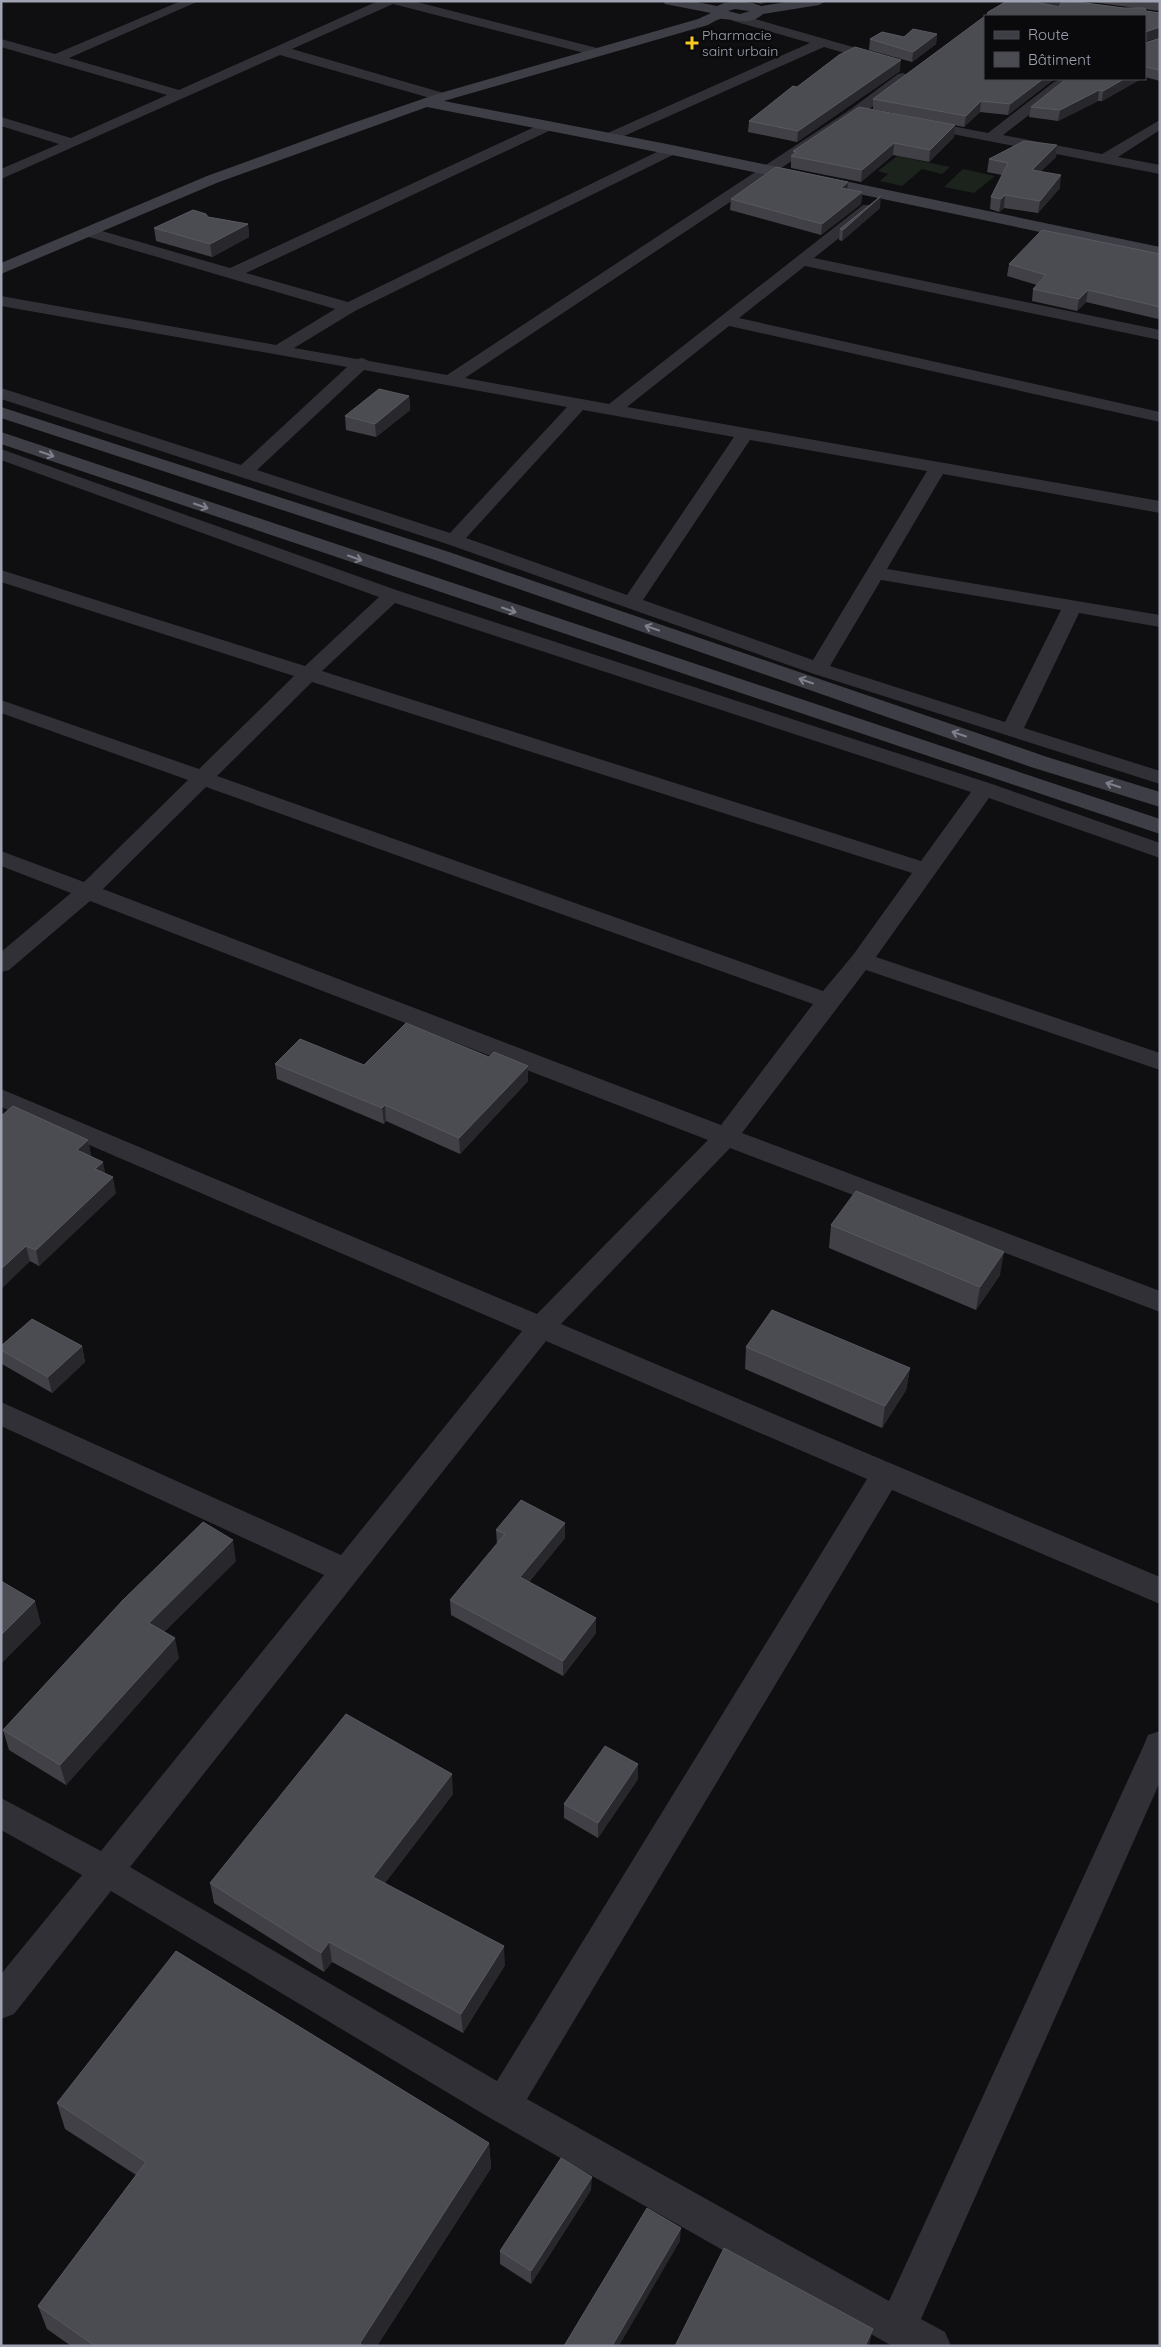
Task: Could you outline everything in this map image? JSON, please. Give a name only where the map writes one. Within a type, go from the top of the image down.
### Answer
[{"type":"street","points":[[55,59],[193,1]]},
{"type":"street","points":[[1,175],[389,1]]},
{"type":"street","points":[[397,1],[596,52]]},
{"type":"street","points":[[451,380],[856,112],[914,68],[721,12],[670,1]]},
{"type":"street","points":[[731,1],[753,8]]},
{"type":"street","points":[[703,22],[729,6],[753,8],[819,1]]},
{"type":"street","points":[[1035,1],[1144,15]]},
{"type":"street","points":[[1,269],[213,178],[426,102],[703,22],[750,17],[753,8]]},
{"type":"street","points":[[1146,15],[1160,17]]},
{"type":"street","points":[[608,138],[824,42]]},
{"type":"street","points":[[1,43],[178,94]]},
{"type":"street","points":[[279,50],[442,97]]},
{"type":"street","points":[[990,138],[1059,86],[1072,80]]},
{"type":"street","points":[[426,102],[546,127],[672,150],[1160,252]]},
{"type":"street","points":[[856,112],[876,115]]},
{"type":"street","points":[[1,121],[72,143]]},
{"type":"street","points":[[904,121],[1160,170]]},
{"type":"street","points":[[1105,159],[1160,124]]},
{"type":"street","points":[[231,274],[546,127]]},
{"type":"street","points":[[279,350],[349,308],[672,150]]},
{"type":"street","points":[[613,410],[884,195]]},
{"type":"street","points":[[88,232],[349,308]]},
{"type":"street","points":[[801,260],[1160,335]]},
{"type":"street","points":[[1,301],[362,363],[744,435],[1160,507]]},
{"type":"street","points":[[726,320],[1160,417]]},
{"type":"street","points":[[243,473],[362,363]]},
{"type":"street","points":[[1,393],[454,540],[818,669],[1160,778]]},
{"type":"street","points":[[454,540],[579,404]]},
{"type":"street","points":[[1,412],[442,556],[1039,762],[1160,800]]},
{"type":"street","points":[[631,604],[744,435]]},
{"type":"street","points":[[1,438],[1160,827]]},
{"type":"street","points":[[1,454],[392,595],[984,789],[1160,852]]},
{"type":"street","points":[[818,669],[938,468]]},
{"type":"street","points":[[875,573],[1072,608],[1160,621]]},
{"type":"street","points":[[1,576],[926,870]]},
{"type":"street","points":[[1,964],[88,891],[308,673],[392,595]]},
{"type":"street","points":[[1012,730],[1072,608]]},
{"type":"street","points":[[1,706],[203,776],[828,1000]]},
{"type":"street","points":[[1,2002],[542,1326],[726,1137],[828,1000],[862,960],[984,789]]},
{"type":"street","points":[[1,858],[378,1005],[1160,1302]]},
{"type":"street","points":[[862,960],[1160,1062]]},
{"type":"street","points":[[1,1098],[542,1326],[1160,1591]]},
{"type":"street","points":[[1,1413],[345,1571]]},
{"type":"street","points":[[502,2105],[886,1474]]},
{"type":"street","points":[[897,2327],[1160,1745]]},
{"type":"street","points":[[1,1813],[107,1870],[502,2105],[931,2346]]},
{"type":"shaded area","points":[[897,156],[950,167],[942,174],[922,169],[902,186],[880,181],[888,174],[878,171]]},
{"type":"shaded area","points":[[963,169],[995,176],[974,193],[944,187]]},
{"type":"building","points":[[1007,1],[1031,1],[1059,7],[1062,1],[1070,1],[1124,8],[1145,8],[1146,11],[1160,13],[1160,27],[1146,32],[1146,15],[987,15],[988,12]]},
{"type":"building","points":[[984,17],[984,80],[1042,80],[1010,104],[981,101],[966,116],[873,99]]},
{"type":"building","points":[[913,29],[937,34],[913,52],[870,39],[882,32],[904,37]]},
{"type":"building","points":[[1160,38],[1160,70],[1146,67],[1146,43]]},
{"type":"building","points":[[855,47],[901,60],[798,131],[749,121],[793,86],[797,87],[839,55]]},
{"type":"building","points":[[1065,80],[1122,80],[1103,91],[1099,90],[1060,110],[1031,107]]},
{"type":"building","points":[[859,107],[955,125],[930,150],[894,143],[862,170],[791,156],[797,152],[793,151]]},
{"type":"building","points":[[1024,141],[1057,145],[1032,170],[1061,175],[1040,201],[1005,195],[1001,199],[991,197],[1008,163],[989,159]]},
{"type":"building","points":[[776,167],[848,182],[841,188],[862,192],[822,224],[731,199]]},
{"type":"building","points":[[881,196],[843,230],[840,229]]},
{"type":"building","points":[[193,210],[206,214],[208,217],[248,224],[210,244],[154,228]]},
{"type":"building","points":[[1042,230],[1160,254],[1160,307],[1088,290],[1079,299],[1033,289],[1046,275],[1009,264]]},
{"type":"building","points":[[379,389],[409,396],[375,424],[345,416]]},
{"type":"building","points":[[406,1023],[489,1057],[494,1052],[528,1066],[459,1138],[385,1105],[382,1108],[275,1064],[300,1039],[364,1065]]},
{"type":"building","points":[[13,1106],[88,1140],[77,1150],[103,1162],[95,1169],[113,1177],[36,1250],[26,1246],[1,1269],[1,1116]]},
{"type":"building","points":[[856,1191],[1004,1252],[980,1287],[831,1225]]},
{"type":"building","points":[[772,1310],[910,1368],[885,1406],[746,1347]]},
{"type":"building","points":[[32,1319],[82,1346],[48,1377],[1,1350],[1,1346]]},
{"type":"building","points":[[521,1500],[565,1523],[520,1577],[596,1618],[563,1661],[450,1600],[505,1534],[496,1530]]},
{"type":"building","points":[[203,1522],[233,1540],[149,1623],[175,1638],[60,1765],[3,1730],[123,1600]]},
{"type":"building","points":[[1,1581],[35,1601],[1,1635]]},
{"type":"building","points":[[346,1714],[452,1774],[373,1877],[504,1946],[461,2014],[329,1942],[321,1953],[210,1883]]},
{"type":"building","points":[[605,1746],[638,1764],[598,1823],[564,1804]]},
{"type":"building","points":[[176,1951],[489,2143],[360,2343],[363,2346],[95,2346],[38,2306],[146,2162],[57,2103]]},
{"type":"building","points":[[561,2158],[592,2177],[531,2271],[500,2251]]},
{"type":"building","points":[[647,2208],[681,2228],[612,2346],[564,2346]]},
{"type":"building","points":[[724,2248],[873,2329],[865,2346],[675,2346]]},
{"type":"place","name":"Pharmacie saint urbain","points":[[692,43]]}]
